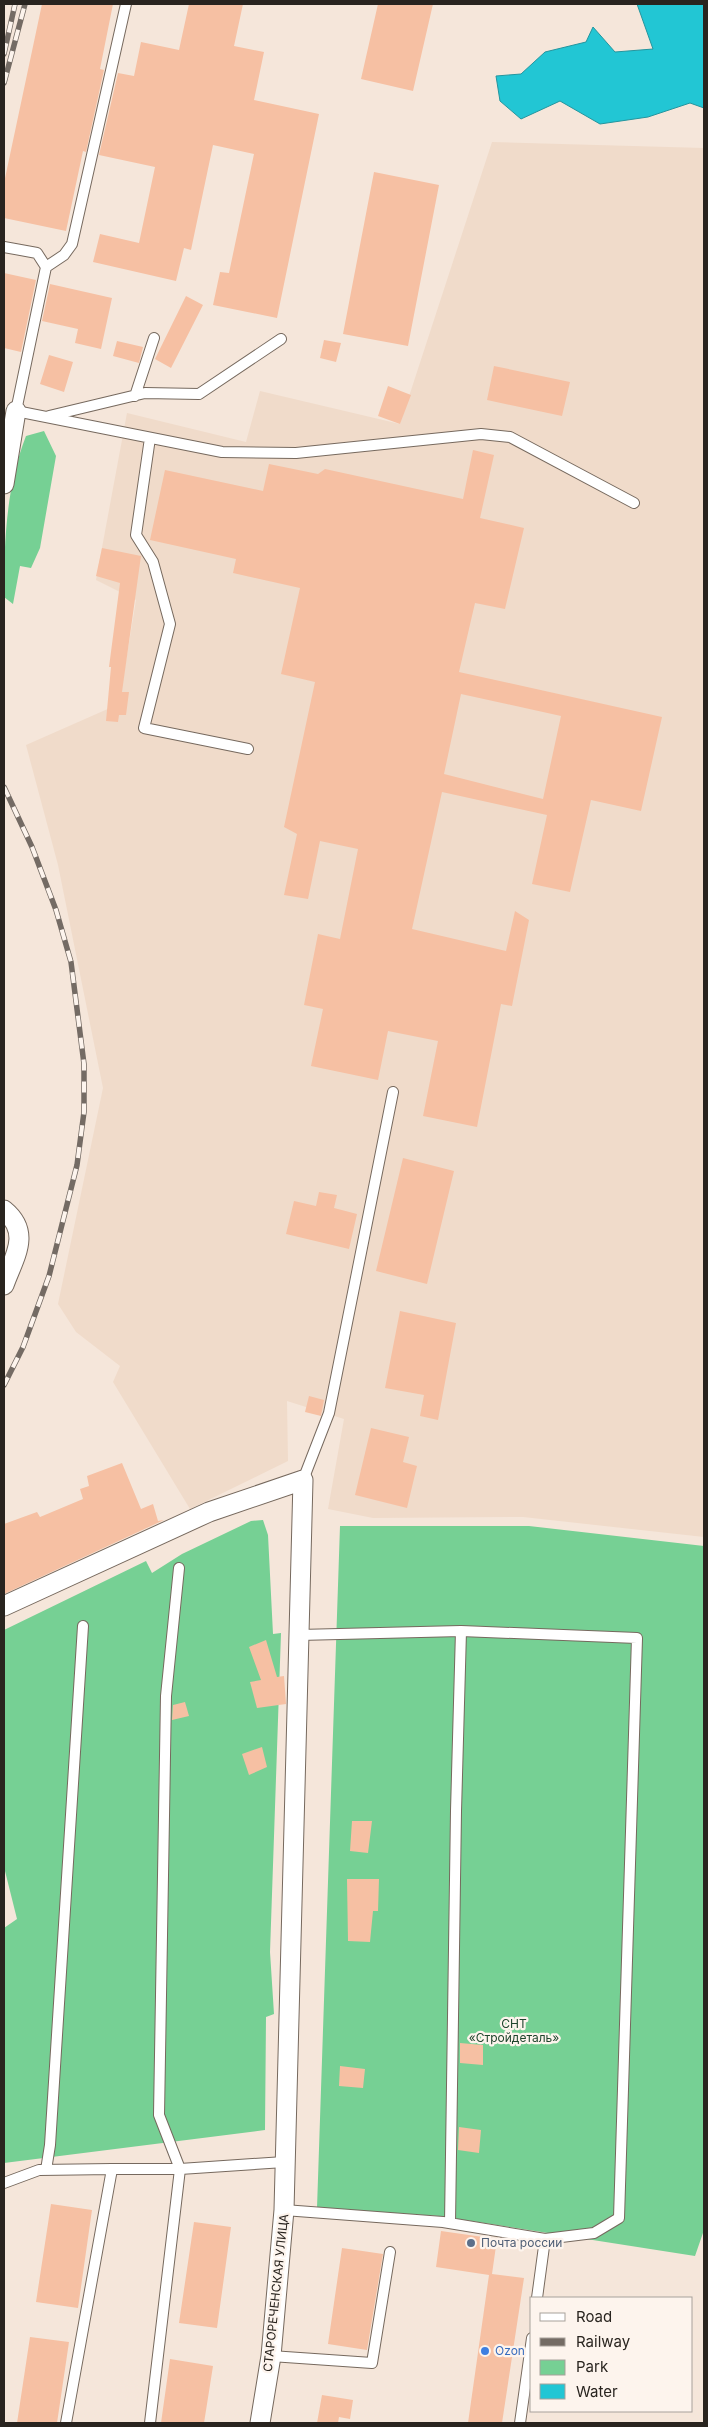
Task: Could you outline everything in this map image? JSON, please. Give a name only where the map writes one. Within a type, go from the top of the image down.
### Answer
[{"type":"street","points":[[4,484],[16,410]]},
{"type":"street","points":[[4,1210],[14,1219],[20,1240],[4,1284]]},
{"type":"street","points":[[4,1606],[210,1512],[303,1480]]},
{"type":"street","name":"СТАРОРЕЧЕНСКАЯ УЛИЦА","points":[[260,2423],[271,2356],[284,2210],[303,1480]]},
{"type":"lane","points":[[126,4],[72,244],[64,255],[46,267],[16,410],[222,452],[296,453],[481,434],[510,437],[634,503]]},
{"type":"lane","points":[[4,247],[37,253],[46,267]]},
{"type":"lane","points":[[134,396],[154,338]]},
{"type":"lane","points":[[45,417],[145,393],[199,394],[281,339]]},
{"type":"lane","points":[[150,438],[136,535],[153,562],[170,624],[144,728],[248,749]]},
{"type":"lane","points":[[303,1480],[329,1413],[394,1092]]},
{"type":"lane","points":[[150,2423],[180,2169],[159,2115],[166,1696],[179,1568]]},
{"type":"lane","points":[[46,2170],[50,2144],[83,1626]]},
{"type":"lane","points":[[450,2223],[456,1811],[461,1631]]},
{"type":"lane","points":[[284,2210],[450,2223],[545,2239],[594,2233],[619,2218],[637,1638],[461,1631],[299,1635]]},
{"type":"lane","points":[[4,2183],[39,2170],[180,2169],[284,2162]]},
{"type":"lane","points":[[66,2423],[112,2168]]},
{"type":"lane","points":[[537,2297],[545,2239]]},
{"type":"lane","points":[[271,2356],[372,2363],[390,2252]]},
{"type":"lane","points":[[520,2423],[530,2352]]},
{"type":"shaded area","points":[[492,142],[704,148],[704,1537],[523,1517],[373,1518],[328,1509],[344,1419],[287,1401],[288,1461],[190,1509],[113,1382],[120,1366],[76,1332],[58,1304],[103,1088],[58,865],[26,745],[119,704],[136,600],[96,580],[127,413],[246,442],[260,391],[400,424]]},
{"type":"green space","points":[[44,431],[56,456],[40,548],[31,568],[20,566],[13,604],[4,597],[6,536],[10,495],[19,455],[26,436]]},
{"type":"green space","points":[[263,1520],[268,1535],[273,1634],[281,1633],[270,1952],[274,2014],[266,2017],[265,2130],[4,2163],[4,1928],[17,1919],[4,1867],[4,1630],[146,1561],[152,1573],[182,1554],[251,1521]]},
{"type":"green space","name":"СНТ «Стройдеталь»","points":[[340,1526],[529,1526],[704,1546],[704,2230],[695,2256],[439,2216],[317,2208]]},
{"type":"water","points":[[637,4],[704,4],[704,108],[690,103],[648,117],[600,124],[560,101],[521,119],[500,101],[496,76],[521,74],[545,52],[586,42],[593,27],[615,52],[653,49]]},
{"type":"building","points":[[42,4],[113,4],[100,69],[104,70],[86,152],[83,151],[66,231],[4,218],[4,183]]},
{"type":"building","points":[[189,4],[243,4],[234,46],[264,52],[254,100],[319,114],[277,318],[213,305],[220,272],[229,273],[254,154],[213,145],[191,250],[184,248],[176,281],[93,262],[100,234],[139,243],[155,167],[99,155],[118,73],[134,76],[141,42],[179,50]]},
{"type":"building","points":[[378,4],[433,4],[413,91],[361,79]]},
{"type":"building","points":[[374,172],[439,185],[408,346],[343,334]]},
{"type":"building","points":[[4,273],[36,280],[21,352],[4,348]]},
{"type":"building","points":[[50,284],[112,298],[101,349],[75,343],[78,329],[42,321]]},
{"type":"building","points":[[186,296],[203,305],[171,368],[155,359]]},
{"type":"building","points":[[324,340],[341,343],[336,362],[320,358]]},
{"type":"building","points":[[117,341],[143,347],[139,363],[113,356]]},
{"type":"building","points":[[49,355],[73,362],[64,392],[40,384]]},
{"type":"building","points":[[494,366],[570,382],[562,416],[487,400]]},
{"type":"building","points":[[388,386],[411,395],[400,424],[378,416]]},
{"type":"building","points":[[473,450],[494,455],[480,518],[524,528],[505,609],[475,603],[459,672],[662,717],[641,811],[591,800],[570,892],[532,884],[547,815],[442,792],[412,929],[506,951],[515,911],[529,920],[512,1006],[501,1004],[477,1127],[423,1116],[438,1041],[388,1031],[378,1080],[311,1066],[323,1009],[304,1005],[318,934],[340,939],[358,849],[320,841],[308,899],[284,895],[297,834],[284,827],[315,682],[281,674],[300,588],[233,573],[236,559],[150,540],[165,470],[263,491],[269,464],[318,474],[325,469],[463,499]],"holes":[[[461,694],[561,716],[543,799],[444,774]]]},
{"type":"building","points":[[102,548],[141,556],[122,692],[129,692],[126,715],[119,715],[118,722],[106,721],[111,667],[109,667],[120,583],[96,576]]},
{"type":"building","points":[[403,1158],[454,1171],[427,1284],[376,1271]]},
{"type":"building","points":[[319,1192],[337,1195],[334,1208],[357,1214],[349,1249],[286,1234],[294,1201],[316,1206]]},
{"type":"building","points":[[400,1311],[456,1323],[438,1420],[420,1416],[424,1395],[385,1388]]},
{"type":"building","points":[[309,1396],[324,1400],[321,1416],[305,1412]]},
{"type":"building","points":[[371,1428],[409,1437],[403,1462],[417,1466],[407,1508],[355,1495]]},
{"type":"building","points":[[122,1463],[141,1509],[153,1504],[158,1521],[164,1520],[4,1594],[4,1524],[37,1512],[40,1517],[83,1499],[80,1489],[89,1486],[87,1476]]},
{"type":"building","points":[[266,1640],[277,1677],[284,1676],[286,1704],[257,1708],[250,1682],[261,1680],[249,1647]]},
{"type":"building","points":[[185,1702],[189,1716],[172,1720],[173,1705]]},
{"type":"building","points":[[262,1747],[267,1767],[249,1775],[242,1754]]},
{"type":"building","points":[[352,1821],[372,1821],[368,1853],[350,1851]]},
{"type":"building","points":[[347,1879],[379,1879],[378,1911],[373,1911],[370,1942],[348,1941]]},
{"type":"building","points":[[460,2043],[483,2045],[483,2065],[460,2063]]},
{"type":"building","points":[[340,2066],[365,2069],[363,2088],[339,2086]]},
{"type":"building","points":[[459,2127],[481,2130],[479,2153],[458,2150]]},
{"type":"building","points":[[51,2204],[92,2210],[78,2308],[36,2302]]},
{"type":"building","points":[[194,2222],[231,2227],[217,2328],[179,2323]]},
{"type":"building","points":[[441,2231],[497,2239],[492,2274],[524,2278],[502,2423],[468,2423],[489,2275],[436,2267]]},
{"type":"building","points":[[342,2248],[383,2254],[367,2350],[328,2344]]},
{"type":"building","points":[[30,2337],[69,2342],[57,2423],[17,2423]]},
{"type":"building","points":[[170,2359],[213,2366],[204,2423],[161,2423]]},
{"type":"building","points":[[322,2395],[353,2400],[350,2419],[339,2417],[338,2423],[317,2423]]},
{"type":"railway","points":[[4,54],[15,4]]},
{"type":"railway","points":[[4,83],[25,4]]},
{"type":"railway","points":[[4,787],[32,847],[56,910],[71,962],[84,1064],[84,1112],[77,1165],[49,1276],[23,1347],[4,1385]]},
{"type":"place","name":"Почта россии","points":[[471,2243]]},
{"type":"place","name":"Ozon","points":[[485,2351]]}]
